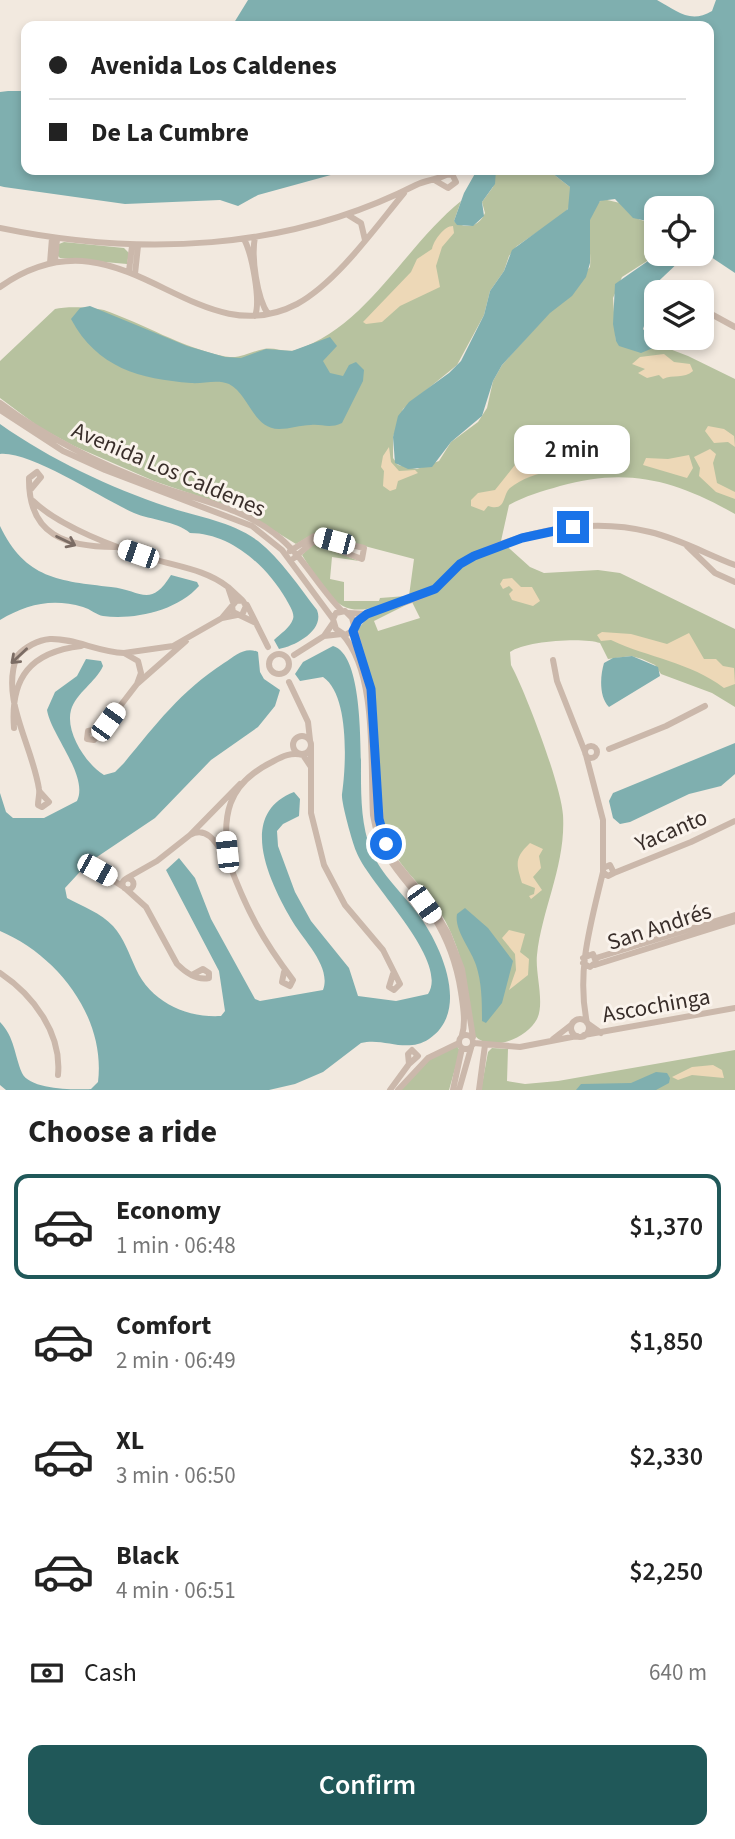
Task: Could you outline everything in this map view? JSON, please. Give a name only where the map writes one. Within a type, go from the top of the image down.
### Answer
[{"type":"street","points":[[0,228],[54,239],[135,246],[244,239],[346,215],[436,181]]},
{"type":"street","points":[[0,287],[23,273],[53,263],[94,261],[132,273],[216,311],[255,316],[268,314],[308,297],[365,240],[407,190]]},
{"type":"street","points":[[346,215],[361,223],[365,240]]},
{"type":"street","points":[[255,237],[252,249],[260,305],[255,316]]},
{"type":"street","points":[[53,263],[54,239]]},
{"type":"street","points":[[244,239],[252,249]]},
{"type":"street","points":[[132,273],[135,246]]},
{"type":"street","points":[[260,305],[268,314]]},
{"type":"street","points":[[714,316],[735,327]]},
{"type":"street","name":"Avenida Los Caldenes","points":[[0,403],[45,435],[97,460],[155,485],[252,519],[275,533],[342,634]]},
{"type":"street","name":"Avenida Los Caldenes","points":[[0,410],[26,429],[94,465],[143,486],[238,518],[263,533],[291,555],[345,612],[353,630]]},
{"type":"street","points":[[31,489],[41,520],[62,540],[81,547],[119,548]]},
{"type":"street","points":[[33,501],[77,528],[119,548],[196,569],[228,587],[245,602],[268,647],[271,669],[289,682]]},
{"type":"street","points":[[324,636],[333,621],[345,612],[367,614],[435,589],[460,564],[474,556],[540,533],[602,526],[649,531],[683,542],[733,564],[725,578]]},
{"type":"street","points":[[291,555],[314,541],[347,548]]},
{"type":"street","points":[[683,542],[708,568],[735,582]]},
{"type":"street","points":[[228,587],[232,604],[239,615],[256,623]]},
{"type":"street","points":[[103,728],[137,684],[162,661],[186,641],[222,618],[232,604],[245,602]]},
{"type":"street","points":[[222,618],[246,611],[245,602]]},
{"type":"street","points":[[279,674],[288,667],[294,655],[324,636],[353,630],[367,614]]},
{"type":"street","points":[[353,630],[371,689],[382,834],[394,860],[427,899],[448,933],[462,969],[472,1043],[459,1090]]},
{"type":"street","points":[[342,634],[355,652],[365,689],[373,815],[377,835],[391,865],[429,911],[447,944],[461,995],[461,1042],[453,1090]]},
{"type":"street","points":[[3,681],[15,657],[42,641],[67,640],[81,646],[124,653],[156,650],[186,641]]},
{"type":"street","points":[[42,641],[48,646],[48,653]]},
{"type":"street","points":[[14,730],[15,695],[27,669],[48,653],[81,646]]},
{"type":"street","points":[[268,647],[281,655],[288,667],[289,682],[305,716],[311,743],[311,813],[324,865],[345,905],[383,950],[393,974]]},
{"type":"street","points":[[156,650],[162,661]]},
{"type":"street","points":[[137,684],[143,652]]},
{"type":"street","points":[[124,653],[139,665],[153,669]]},
{"type":"street","points":[[270,660],[281,655],[294,655]]},
{"type":"street","points":[[552,660],[586,753],[603,820],[603,852],[610,870],[598,892],[586,945],[590,961],[583,975],[582,1001],[587,1031],[581,1035],[573,1033],[573,1023],[582,1001]]},
{"type":"street","points":[[4,695],[15,695]]},
{"type":"street","points":[[586,753],[609,749],[650,733],[705,706]]},
{"type":"street","points":[[5,715],[32,766],[40,792]]},
{"type":"street","points":[[305,716],[293,748],[311,766]]},
{"type":"street","points":[[578,734],[595,751]]},
{"type":"street","points":[[278,759],[296,739],[306,737],[311,743]]},
{"type":"street","points":[[128,884],[137,874],[190,835],[255,771],[278,759],[307,752],[311,743]]},
{"type":"street","points":[[586,753],[595,751]]},
{"type":"street","points":[[591,773],[595,751]]},
{"type":"street","points":[[229,863],[225,819],[240,785]]},
{"type":"street","points":[[208,815],[220,811],[225,819]]},
{"type":"street","points":[[208,815],[205,828],[229,863],[257,931],[284,972]]},
{"type":"street","name":"Yacanto","points":[[610,870],[691,842],[735,821]]},
{"type":"street","points":[[190,835],[200,831],[208,834],[220,833],[225,828]]},
{"type":"street","points":[[97,870],[128,884],[135,897],[146,907],[172,959],[192,975]]},
{"type":"street","name":"San Andrés","points":[[663,941],[735,915]]},
{"type":"street","name":"San Andrés","points":[[590,961],[735,921]]},
{"type":"street","points":[[0,973],[27,995],[47,1024],[58,1056],[58,1075]]},
{"type":"street","name":"Ascochinga","points":[[472,1043],[520,1047],[735,1008]]},
{"type":"street","points":[[548,1042],[573,1023],[583,1020],[601,1033]]},
{"type":"street","points":[[398,1090],[428,1058],[461,1042],[472,1043]]},
{"type":"street","points":[[461,1042],[472,1043]]},
{"type":"street","points":[[479,1090],[485,1045]]},
{"type":"street","points":[[390,1090],[409,1064]]},
{"type":"green space","points":[[495,175],[554,175],[570,187],[571,204],[565,213],[517,246],[509,256],[504,271],[490,291],[484,315],[457,365],[403,409],[393,437],[393,458],[398,465],[417,469],[439,461],[451,442],[478,422],[487,408],[493,381],[502,365],[590,267],[590,221],[596,205],[603,199],[620,203],[631,215],[644,220],[644,263],[622,277],[613,298],[616,341],[644,346],[644,350],[672,350],[735,379],[735,514],[671,485],[629,478],[584,480],[541,492],[509,505],[501,541],[530,567],[544,573],[598,570],[620,573],[735,629],[735,707],[712,693],[661,674],[655,665],[642,659],[631,656],[608,659],[600,643],[592,641],[554,641],[528,645],[510,652],[511,665],[550,762],[561,801],[563,833],[537,955],[540,996],[537,1019],[525,1032],[499,1043],[481,1041],[474,1035],[467,985],[453,938],[438,909],[396,856],[382,820],[378,788],[376,708],[357,631],[368,616],[410,603],[374,621],[378,631],[420,618],[409,596],[414,559],[315,533],[296,544],[244,512],[154,481],[74,446],[39,427],[0,398],[0,361],[55,309],[60,308],[104,310],[192,347],[229,357],[264,349],[296,350],[321,339],[365,305],[441,219],[461,201],[454,221],[463,226],[471,226],[482,218],[485,213],[482,202],[493,187]]},
{"type":"green space","points":[[64,242],[124,248],[129,253],[127,264],[60,258],[57,255],[59,244]]},
{"type":"green space","points":[[314,543],[359,561],[332,557],[330,579],[344,582],[344,601],[379,601],[380,598],[406,596],[368,609],[344,606],[324,588],[302,555]]},
{"type":"green space","points":[[457,1046],[460,1051],[449,1090],[400,1090],[434,1055]]},
{"type":"green space","points":[[492,1048],[508,1049],[507,1081],[525,1084],[558,1081],[735,1050],[735,1090],[481,1090],[488,1052]]},
{"type":"sand","points":[[453,226],[454,233],[442,247],[436,266],[440,287],[400,306],[382,322],[363,322],[411,272],[417,259],[432,249],[440,234]]},
{"type":"sand","points":[[664,354],[674,362],[690,364],[693,371],[663,379],[659,375],[647,378],[638,373],[645,369],[632,364],[640,357]]},
{"type":"sand","points":[[708,426],[724,429],[734,436],[735,447],[728,442],[714,443],[705,431]]},
{"type":"sand","points":[[389,447],[391,462],[399,471],[415,470],[418,473],[398,481],[396,489],[390,491],[383,486],[384,471],[381,467],[383,456]]},
{"type":"sand","points":[[539,449],[545,457],[552,459],[565,453],[575,455],[586,450],[598,454],[608,449],[619,453],[622,464],[619,466],[609,461],[590,467],[578,464],[563,473],[535,475],[510,488],[498,507],[488,506],[484,511],[471,506],[471,500],[478,493],[495,490],[526,451]]},
{"type":"sand","points":[[710,449],[716,454],[713,463],[717,483],[735,492],[735,499],[716,492],[699,476],[700,468],[694,457]]},
{"type":"sand","points":[[689,455],[693,468],[687,478],[643,465],[646,458],[668,459]]},
{"type":"sand","points":[[512,578],[521,587],[532,587],[540,601],[533,606],[512,600],[509,594],[513,590],[509,586],[503,589],[500,584],[503,579]]},
{"type":"sand","points":[[602,632],[631,634],[667,644],[689,633],[704,659],[716,659],[723,666],[734,668],[735,684],[724,688],[683,666],[611,640],[601,641],[597,635]]},
{"type":"sand","points":[[530,843],[543,849],[539,856],[541,868],[533,877],[542,890],[531,899],[529,896],[534,894],[535,888],[522,883],[518,862],[521,853]]},
{"type":"sand","points":[[509,930],[525,934],[520,952],[529,959],[528,975],[509,990],[516,970],[515,954],[502,938]]},
{"type":"sand","points":[[713,1065],[722,1070],[724,1078],[692,1075],[678,1080],[672,1077],[692,1067]]},
{"type":"water","points":[[248,0],[657,0],[684,15],[697,16],[712,11],[716,0],[735,0],[735,273],[714,259],[714,196],[644,196],[644,220],[633,218],[615,199],[600,201],[590,220],[590,263],[586,277],[572,296],[550,313],[502,365],[493,381],[482,416],[451,442],[432,467],[408,469],[395,463],[393,437],[398,416],[409,402],[461,361],[484,315],[490,291],[504,271],[512,250],[568,209],[570,187],[554,175],[714,175],[714,21],[235,21]]},
{"type":"water","points":[[21,91],[21,175],[331,175],[258,195],[238,206],[220,200],[125,204],[0,186],[0,92]]},
{"type":"water","points":[[474,175],[496,175],[495,184],[482,202],[484,216],[473,226],[457,225],[454,221]]},
{"type":"water","points":[[644,264],[644,266],[674,266],[660,280],[644,280],[644,350],[648,350],[641,353],[619,346],[616,341],[613,324],[615,284]]},
{"type":"water","points":[[90,306],[187,346],[225,357],[241,358],[266,349],[292,351],[330,337],[337,346],[323,361],[330,373],[343,376],[349,365],[356,362],[364,370],[363,381],[342,423],[279,429],[270,427],[257,417],[242,395],[229,384],[154,378],[137,374],[107,360],[82,336],[71,319],[80,308]]},
{"type":"water","points":[[0,424],[60,461],[124,491],[226,524],[248,534],[282,565],[317,610],[317,624],[301,641],[279,649],[274,640],[292,622],[292,612],[278,586],[246,553],[205,534],[190,533],[171,523],[134,513],[30,460],[0,454]]},
{"type":"water","points":[[0,526],[21,557],[33,567],[60,579],[144,595],[157,592],[171,575],[197,582],[199,586],[190,595],[167,608],[141,615],[103,616],[72,604],[50,603],[30,606],[0,620]]},
{"type":"water","points":[[333,646],[342,652],[349,664],[357,696],[362,806],[367,840],[381,868],[427,927],[443,960],[450,995],[448,1012],[442,1027],[429,1039],[412,1045],[361,1043],[323,1072],[295,1084],[269,1090],[6,1090],[0,1085],[0,1022],[9,1034],[22,1073],[27,1079],[43,1086],[64,1089],[91,1089],[98,1082],[94,1034],[86,1012],[73,991],[58,972],[40,956],[0,931],[0,793],[6,812],[13,818],[44,818],[77,801],[78,780],[47,710],[55,692],[77,676],[86,659],[101,661],[103,666],[74,704],[71,710],[71,728],[78,747],[104,775],[115,772],[124,763],[194,685],[240,653],[249,650],[258,652],[260,672],[264,679],[280,690],[275,706],[258,727],[211,760],[155,818],[88,863],[65,888],[67,898],[113,926],[151,991],[171,1006],[183,1011],[221,1016],[225,1011],[219,971],[166,870],[179,858],[195,878],[211,919],[255,999],[260,1001],[323,990],[325,981],[320,962],[282,904],[267,868],[263,850],[262,832],[266,816],[277,802],[294,792],[300,799],[299,816],[283,824],[277,831],[278,846],[295,892],[311,921],[349,968],[358,996],[396,1001],[428,994],[432,979],[428,962],[405,922],[363,865],[352,839],[342,798],[345,750],[338,699],[332,686],[323,677],[300,681],[295,674],[303,662]]},
{"type":"water","points":[[632,656],[658,667],[660,676],[609,707],[603,698],[601,686],[604,663],[613,658]]},
{"type":"water","points":[[735,743],[735,774],[721,786],[689,794],[630,822],[620,824],[613,818],[609,801],[613,793]]},
{"type":"water","points":[[465,908],[488,928],[513,961],[502,1003],[486,1023],[482,1021],[478,972],[457,920],[457,914]]},
{"type":"water","points":[[656,1072],[667,1073],[670,1078],[669,1083],[656,1090],[576,1090],[581,1084],[631,1083]]},
{"type":"route","points":[[386,844],[379,819],[371,689],[353,631],[358,621],[367,614],[435,589],[460,564],[474,556],[522,538],[573,527]]}]
